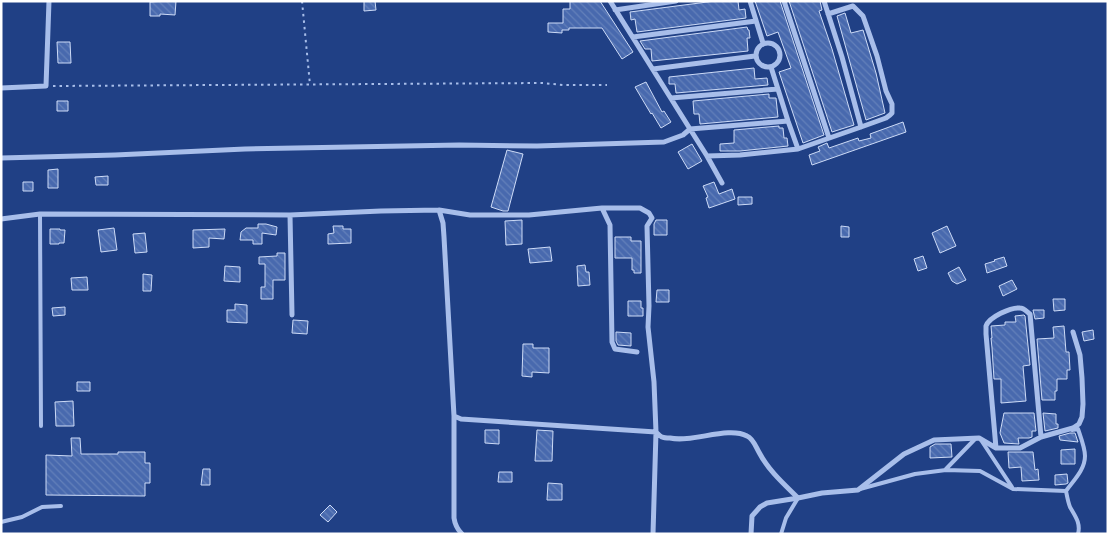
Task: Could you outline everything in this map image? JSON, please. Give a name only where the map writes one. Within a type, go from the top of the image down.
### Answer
[{"type":"street","points":[[1,88],[46,86],[49,1]]},
{"type":"street","points":[[610,1],[722,183]]},
{"type":"street","points":[[616,10],[676,1]]},
{"type":"street","points":[[750,1],[763,43]]},
{"type":"street","points":[[784,1],[829,138]]},
{"type":"street","points":[[824,1],[861,127]]},
{"type":"street","points":[[706,156],[740,155],[798,149],[886,118],[892,113],[892,104],[886,91],[877,56],[863,16],[853,6],[828,14]]},
{"type":"street","points":[[633,37],[756,21]]},
{"type":"street","points":[[769,42],[774,44],[780,54],[779,60],[771,67],[760,66],[755,56],[757,48],[763,43],[769,42]]},
{"type":"street","points":[[653,69],[755,56]]},
{"type":"street","points":[[771,67],[798,149]]},
{"type":"street","points":[[671,98],[778,89]]},
{"type":"street","points":[[1,158],[254,149],[459,145],[537,146],[664,142],[683,135],[690,129],[788,120]]},
{"type":"street","points":[[602,208],[610,225],[612,342],[615,349],[637,352]]},
{"type":"street","points":[[1,219],[40,214],[290,216],[438,210],[470,215],[529,215],[602,208],[640,208],[649,213],[652,218],[647,226],[648,327],[654,382],[656,432],[653,534]]},
{"type":"street","points":[[438,210],[443,223],[454,416],[454,518],[456,526],[462,534]]},
{"type":"street","points":[[290,216],[292,315]]},
{"type":"street","points":[[996,448],[986,326],[994,316],[1017,308],[1022,308],[1030,314],[1041,437]]},
{"type":"street","points":[[751,534],[752,516],[760,507],[767,503],[822,493],[858,490],[904,454],[934,440],[978,438],[996,448],[1020,448],[1041,437],[1073,428],[1079,424],[1082,417],[1083,404],[1080,355],[1073,332]]},
{"type":"street","points":[[454,416],[461,419],[656,432],[662,437],[675,440],[735,432],[746,435],[753,441],[767,466],[798,498]]},
{"type":"lane","points":[[40,214],[41,426]]},
{"type":"lane","points":[[1062,432],[1078,429],[1085,455],[1084,464],[1080,472],[1066,491]]},
{"type":"lane","points":[[946,470],[978,438],[1013,489]]},
{"type":"lane","points":[[858,490],[915,474],[946,470],[980,471],[1013,489],[1066,491]]},
{"type":"lane","points":[[1066,491],[1070,507],[1076,515],[1079,529],[1078,534]]},
{"type":"lane","points":[[781,534],[786,518],[798,498]]},
{"type":"lane","points":[[1,522],[22,517],[42,507],[61,506]]},
{"type":"path","points":[[302,1],[310,85]]},
{"type":"path","points":[[46,86],[542,83],[606,85]]},
{"type":"building","points":[[176,1],[175,15],[160,14],[160,16],[150,16],[150,2]]},
{"type":"building","points":[[364,1],[375,1],[376,10],[364,11]]},
{"type":"building","points":[[570,1],[600,1],[633,52],[622,59],[602,28],[569,28],[569,30],[562,30],[562,33],[548,32],[548,23],[563,23],[563,9],[570,9]]},
{"type":"building","points":[[715,1],[738,1],[739,10],[745,9],[746,18],[637,32],[635,19],[631,20],[630,12]]},
{"type":"building","points":[[755,1],[780,1],[824,135],[803,143],[779,72],[791,68],[778,32],[767,36]]},
{"type":"building","points":[[789,1],[820,1],[822,10],[819,11],[854,125],[832,132]]},
{"type":"building","points":[[845,13],[851,33],[863,30],[876,73],[885,113],[866,120],[837,16]]},
{"type":"building","points":[[747,27],[750,38],[747,38],[748,51],[652,61],[651,49],[645,49],[640,41]]},
{"type":"building","points":[[57,42],[70,42],[71,63],[58,63]]},
{"type":"building","points":[[754,68],[755,79],[767,78],[768,85],[676,93],[675,84],[669,84],[669,77]]},
{"type":"building","points":[[646,82],[662,112],[664,111],[671,122],[661,128],[635,87]]},
{"type":"building","points":[[769,94],[769,98],[776,98],[778,117],[700,124],[699,114],[694,114],[693,101]]},
{"type":"building","points":[[57,101],[68,101],[68,111],[57,111]]},
{"type":"building","points":[[903,122],[906,132],[812,165],[809,155],[820,151],[818,147],[827,143],[829,148],[858,138],[859,141],[871,138],[870,134]]},
{"type":"building","points":[[779,126],[779,128],[783,128],[784,138],[787,138],[788,146],[720,151],[720,144],[734,143],[734,130]]},
{"type":"building","points":[[692,144],[702,161],[688,169],[678,152]]},
{"type":"building","points":[[507,150],[523,154],[508,211],[503,211],[491,207]]},
{"type":"building","points":[[58,169],[58,188],[48,188],[48,170]]},
{"type":"building","points":[[108,176],[108,185],[96,185],[95,177]]},
{"type":"building","points":[[23,182],[33,182],[33,191],[23,191]]},
{"type":"building","points":[[714,182],[719,194],[732,189],[735,199],[709,208],[706,198],[708,197],[703,186]]},
{"type":"building","points":[[738,197],[752,197],[752,204],[738,205]]},
{"type":"building","points":[[522,220],[522,244],[506,245],[505,221]]},
{"type":"building","points":[[656,220],[667,220],[667,235],[654,235]]},
{"type":"building","points":[[258,224],[277,227],[276,235],[262,233],[262,244],[253,244],[253,240],[240,240],[241,232],[246,228],[258,228]]},
{"type":"building","points":[[333,226],[343,226],[343,229],[351,229],[351,243],[328,244],[328,234],[334,233]]},
{"type":"building","points":[[841,226],[849,227],[849,237],[841,237]]},
{"type":"building","points":[[947,226],[956,246],[940,253],[932,233]]},
{"type":"building","points":[[114,228],[117,250],[101,252],[98,230]]},
{"type":"building","points":[[50,229],[65,230],[64,243],[50,244]]},
{"type":"building","points":[[225,229],[224,239],[209,238],[209,247],[193,248],[193,230]]},
{"type":"building","points":[[145,233],[147,252],[135,253],[133,234]]},
{"type":"building","points":[[615,237],[631,237],[631,241],[641,241],[641,273],[634,273],[634,270],[632,270],[632,258],[615,258]]},
{"type":"building","points":[[550,247],[552,261],[530,263],[528,249]]},
{"type":"building","points":[[277,253],[285,253],[285,280],[273,280],[273,299],[261,299],[261,287],[265,287],[265,264],[259,264],[259,257],[277,256]]},
{"type":"building","points":[[923,256],[927,268],[918,271],[914,259]]},
{"type":"building","points":[[1004,257],[1007,266],[987,273],[985,264]]},
{"type":"building","points":[[585,265],[586,272],[589,272],[590,285],[578,286],[577,266]]},
{"type":"building","points":[[225,266],[240,267],[240,282],[224,281]]},
{"type":"building","points":[[959,267],[966,280],[957,284],[952,281],[948,273]]},
{"type":"building","points":[[143,274],[152,275],[151,291],[143,291]]},
{"type":"building","points":[[87,277],[88,290],[72,290],[71,278]]},
{"type":"building","points":[[1012,280],[1017,289],[1003,296],[999,286]]},
{"type":"building","points":[[657,290],[669,290],[669,302],[656,302]]},
{"type":"building","points":[[1053,299],[1065,299],[1065,310],[1054,311]]},
{"type":"building","points":[[628,301],[641,301],[643,316],[628,316]]},
{"type":"building","points":[[235,304],[247,305],[247,323],[227,322],[227,310],[235,310]]},
{"type":"building","points":[[65,307],[65,315],[53,316],[52,308]]},
{"type":"building","points":[[1033,310],[1044,310],[1044,318],[1035,319]]},
{"type":"building","points":[[1024,315],[1030,365],[1023,366],[1026,401],[1001,403],[1001,379],[994,379],[991,326],[1005,325],[1005,322],[1016,322],[1015,316]]},
{"type":"building","points":[[293,320],[308,321],[307,334],[292,333]]},
{"type":"building","points":[[1064,326],[1066,352],[1069,352],[1070,370],[1067,370],[1067,379],[1057,379],[1055,400],[1042,400],[1037,339],[1054,338],[1053,327]]},
{"type":"building","points":[[1093,330],[1094,339],[1084,341],[1082,332]]},
{"type":"building","points":[[616,332],[631,333],[631,346],[618,345]]},
{"type":"building","points":[[523,344],[533,344],[533,348],[549,348],[549,373],[532,372],[532,377],[522,376]]},
{"type":"building","points":[[77,382],[90,382],[90,391],[77,391]]},
{"type":"building","points":[[73,401],[74,426],[56,426],[55,402]]},
{"type":"building","points":[[1004,413],[1034,413],[1036,431],[1032,431],[1032,437],[1018,438],[1019,444],[1004,443],[1000,433]]},
{"type":"building","points":[[1043,413],[1056,414],[1058,428],[1045,431]]},
{"type":"building","points":[[485,430],[499,430],[499,444],[485,443]]},
{"type":"building","points":[[537,430],[553,431],[552,461],[535,461]]},
{"type":"building","points":[[1075,433],[1078,442],[1060,440],[1059,436]]},
{"type":"building","points":[[71,438],[80,438],[81,454],[145,452],[145,463],[150,463],[150,483],[145,483],[145,496],[46,495],[46,455],[72,456]]},
{"type":"building","points":[[935,444],[951,444],[952,457],[930,458],[930,447]]},
{"type":"building","points":[[1075,449],[1075,464],[1061,464],[1061,450]]},
{"type":"building","points":[[1008,452],[1033,452],[1035,470],[1038,469],[1039,480],[1022,481],[1021,467],[1009,468]]},
{"type":"building","points":[[203,469],[210,469],[210,485],[201,485]]},
{"type":"building","points":[[499,472],[512,472],[512,482],[498,482]]},
{"type":"building","points":[[1067,474],[1068,483],[1055,485],[1055,475]]},
{"type":"building","points":[[548,483],[562,484],[562,500],[547,500]]},
{"type":"building","points":[[330,505],[337,512],[328,522],[320,515]]}]
